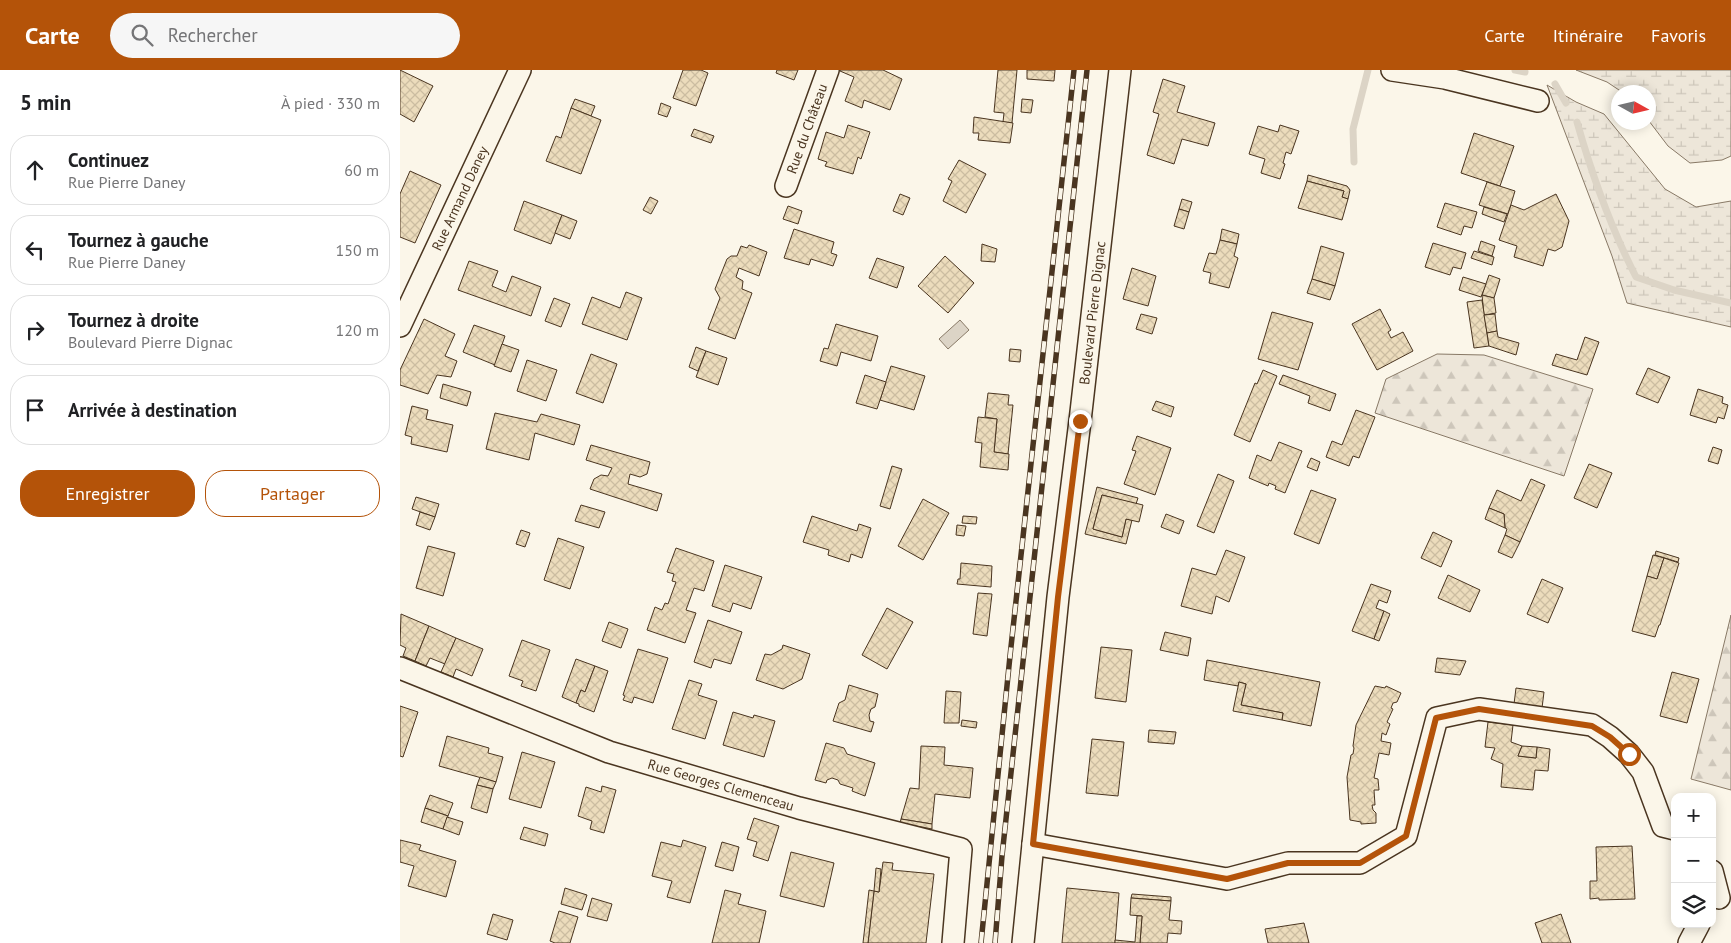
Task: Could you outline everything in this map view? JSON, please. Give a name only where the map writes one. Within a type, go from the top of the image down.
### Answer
[{"type":"street","name":"Rue Armand Daney","points":[[400,326],[520,70]]},
{"type":"street","name":"Rue du Château","points":[[786,186],[828,70]]},
{"type":"street","name":"Boulevard Pierre Dignac","points":[[1023,943],[1058,597],[1120,70]]},
{"type":"street","points":[[1392,70],[1444,78],[1538,101]]},
{"type":"street","name":"Rue Georges Clemenceau","points":[[400,668],[609,752],[798,808],[961,849],[953,943]]},
{"type":"street","points":[[1033,844],[1227,879],[1288,863],[1360,863],[1406,836],[1436,718],[1479,709],[1592,726],[1610,737],[1629,754],[1643,772],[1663,826],[1671,828]]},
{"type":"street","points":[[1715,883],[1719,898]]},
{"type":"street","points":[[1689,943],[1697,928]]},
{"type":"green space","points":[[1576,70],[1731,70],[1731,156],[1722,160],[1690,163],[1668,146],[1656,130],[1656,85],[1612,85]]},
{"type":"green space","points":[[1547,85],[1576,102],[1604,114],[1611,123],[1611,130],[1617,130],[1665,189],[1696,207],[1731,201],[1731,327],[1627,303],[1612,256]]},
{"type":"green space","points":[[1437,354],[1484,355],[1593,389],[1564,476],[1375,413],[1386,379]]},
{"type":"green space","points":[[1731,615],[1731,790],[1691,779]]},
{"type":"shaded area","points":[[960,320],[969,330],[948,349],[939,339]]},
{"type":"building","points":[[400,70],[433,86],[414,122],[400,114]]},
{"type":"building","points":[[683,70],[701,70],[708,73],[696,106],[673,98]]},
{"type":"building","points":[[777,70],[798,70],[794,80],[776,73]]},
{"type":"building","points":[[840,70],[883,70],[902,79],[890,110],[864,100],[862,108],[845,101],[854,77]]},
{"type":"building","points":[[998,70],[1017,70],[1012,123],[1003,122],[1004,113],[994,112]]},
{"type":"building","points":[[1027,70],[1055,70],[1054,81],[1027,79]]},
{"type":"building","points":[[1163,79],[1185,86],[1177,112],[1215,123],[1208,146],[1182,139],[1174,164],[1147,155],[1159,114],[1153,112]]},
{"type":"building","points":[[575,99],[595,106],[591,116],[571,108]]},
{"type":"building","points":[[1022,99],[1033,100],[1031,113],[1021,112]]},
{"type":"building","points":[[661,103],[671,107],[667,117],[658,114]]},
{"type":"building","points":[[571,108],[601,120],[581,174],[546,161],[556,136],[561,138]]},
{"type":"building","points":[[974,117],[1013,123],[1010,143],[978,140],[979,133],[973,133]]},
{"type":"building","points":[[848,125],[870,132],[861,159],[858,157],[853,174],[825,166],[827,162],[818,159],[826,132],[844,138]]},
{"type":"building","points":[[1280,125],[1299,131],[1291,154],[1286,152],[1283,163],[1285,164],[1280,179],[1261,173],[1265,159],[1249,154],[1258,126],[1278,132]]},
{"type":"building","points":[[694,129],[714,136],[711,143],[691,136]]},
{"type":"building","points":[[1474,133],[1514,146],[1500,186],[1461,173]]},
{"type":"building","points":[[959,160],[986,174],[966,213],[943,201],[952,181],[948,179]]},
{"type":"building","points":[[410,171],[441,185],[415,243],[400,237],[400,194]]},
{"type":"building","points":[[1308,175],[1347,186],[1350,190],[1348,199],[1342,197],[1344,191],[1307,181]]},
{"type":"building","points":[[1307,181],[1344,191],[1342,197],[1348,199],[1342,220],[1298,208]]},
{"type":"building","points":[[1487,182],[1515,191],[1508,214],[1479,205]]},
{"type":"building","points":[[900,194],[910,198],[903,215],[893,211]]},
{"type":"building","points":[[1556,194],[1569,221],[1562,247],[1555,251],[1548,249],[1543,266],[1514,257],[1517,246],[1499,240],[1511,205],[1524,210]]},
{"type":"building","points":[[650,197],[658,201],[651,214],[643,210]]},
{"type":"building","points":[[1182,199],[1192,202],[1189,212],[1179,209]]},
{"type":"building","points":[[524,201],[562,215],[551,244],[514,230]]},
{"type":"building","points":[[1445,203],[1477,212],[1472,228],[1464,226],[1461,235],[1437,227]]},
{"type":"building","points":[[788,206],[802,211],[798,224],[783,219]]},
{"type":"building","points":[[1484,207],[1507,214],[1504,222],[1482,214]]},
{"type":"building","points":[[1179,209],[1189,212],[1184,229],[1174,226]]},
{"type":"building","points":[[562,215],[577,221],[570,239],[555,233]]},
{"type":"building","points":[[794,229],[834,242],[831,253],[837,255],[833,266],[811,259],[809,265],[784,258]]},
{"type":"building","points":[[1222,229],[1239,234],[1237,244],[1220,240]]},
{"type":"building","points":[[1220,240],[1237,244],[1234,256],[1238,258],[1229,288],[1209,283],[1211,273],[1203,271],[1209,253],[1216,254]]},
{"type":"building","points":[[1481,241],[1495,246],[1492,256],[1478,251]]},
{"type":"building","points":[[1433,243],[1466,253],[1461,269],[1453,267],[1450,275],[1425,267]]},
{"type":"building","points":[[982,244],[997,249],[995,262],[981,261]]},
{"type":"building","points":[[749,245],[767,252],[759,276],[739,268],[736,277],[743,281],[742,289],[752,293],[735,339],[708,329],[720,298],[715,289],[727,259],[731,256],[737,256],[741,246],[747,248]]},
{"type":"building","points":[[1321,246],[1344,253],[1335,286],[1312,279]]},
{"type":"building","points":[[1474,251],[1494,257],[1492,265],[1471,258]]},
{"type":"building","points":[[945,256],[974,283],[948,313],[918,286]]},
{"type":"building","points":[[877,258],[904,267],[897,288],[869,278]]},
{"type":"building","points":[[469,261],[498,271],[492,286],[506,292],[512,276],[541,287],[531,316],[458,290]]},
{"type":"building","points":[[1132,268],[1156,276],[1148,306],[1123,299]]},
{"type":"building","points":[[1489,275],[1500,279],[1494,298],[1482,295]]},
{"type":"building","points":[[1463,277],[1486,284],[1481,297],[1459,290]]},
{"type":"building","points":[[1312,279],[1335,286],[1330,300],[1307,293]]},
{"type":"building","points":[[626,292],[642,298],[627,340],[582,324],[592,297],[620,308]]},
{"type":"building","points":[[1482,295],[1494,298],[1496,313],[1484,315]]},
{"type":"building","points":[[554,298],[570,304],[561,327],[545,321]]},
{"type":"building","points":[[1482,300],[1489,346],[1474,348],[1467,302]]},
{"type":"building","points":[[1380,309],[1391,330],[1388,332],[1391,338],[1403,332],[1413,351],[1377,370],[1352,324]]},
{"type":"building","points":[[1272,312],[1313,323],[1298,370],[1258,359]]},
{"type":"building","points":[[1141,314],[1157,318],[1152,334],[1136,329]]},
{"type":"building","points":[[1495,314],[1497,331],[1487,333],[1484,315]]},
{"type":"building","points":[[424,319],[455,334],[445,356],[457,361],[451,377],[437,375],[428,394],[400,385],[400,370]]},
{"type":"building","points":[[836,324],[878,336],[871,361],[841,352],[837,366],[820,361],[824,348],[828,349]]},
{"type":"building","points":[[474,325],[505,336],[495,365],[463,352]]},
{"type":"building","points":[[1497,331],[1498,337],[1519,343],[1516,355],[1489,346],[1487,333]]},
{"type":"building","points":[[1585,337],[1599,342],[1587,375],[1552,365],[1556,354],[1577,360]]},
{"type":"building","points":[[502,344],[519,350],[511,372],[494,366]]},
{"type":"building","points":[[696,347],[706,351],[698,371],[689,367]]},
{"type":"building","points":[[1010,349],[1021,350],[1020,362],[1009,361]]},
{"type":"building","points":[[706,351],[727,358],[718,385],[696,377]]},
{"type":"building","points":[[591,354],[617,364],[603,403],[576,393]]},
{"type":"building","points":[[527,360],[557,370],[546,401],[517,391]]},
{"type":"building","points":[[891,366],[925,376],[914,410],[880,400]]},
{"type":"building","points":[[1648,368],[1670,377],[1658,403],[1636,394]]},
{"type":"building","points":[[1263,370],[1277,376],[1250,442],[1234,435],[1255,383],[1257,384]]},
{"type":"building","points":[[865,375],[886,382],[877,409],[856,403]]},
{"type":"building","points":[[1283,375],[1336,394],[1330,411],[1308,403],[1310,396],[1279,384]]},
{"type":"building","points":[[443,384],[471,392],[467,406],[440,398]]},
{"type":"building","points":[[1698,389],[1723,397],[1722,403],[1728,405],[1724,419],[1718,417],[1716,423],[1690,415]]},
{"type":"building","points":[[988,393],[1009,395],[1008,405],[1013,405],[1008,454],[994,452],[997,419],[985,417]]},
{"type":"building","points":[[1156,401],[1174,407],[1171,417],[1152,410]]},
{"type":"building","points":[[412,406],[428,410],[426,419],[453,425],[447,452],[411,444],[412,437],[405,435]]},
{"type":"building","points":[[1356,410],[1375,417],[1359,458],[1353,456],[1349,466],[1326,457],[1332,441],[1342,445]]},
{"type":"building","points":[[495,413],[537,422],[541,414],[580,425],[574,445],[535,433],[529,460],[486,449]]},
{"type":"building","points":[[978,417],[997,419],[994,452],[1009,454],[1008,470],[980,467],[982,443],[975,442]]},
{"type":"building","points":[[1137,436],[1171,448],[1155,495],[1124,484],[1136,451],[1132,450]]},
{"type":"building","points":[[1279,442],[1302,451],[1285,493],[1275,489],[1276,486],[1269,483],[1268,486],[1249,478],[1257,455],[1271,461]]},
{"type":"building","points":[[591,445],[650,462],[647,474],[640,477],[630,474],[628,484],[662,494],[657,511],[590,489],[594,479],[601,475],[608,476],[612,468],[586,460]]},
{"type":"building","points":[[1713,447],[1722,450],[1718,464],[1708,461]]},
{"type":"building","points":[[1311,458],[1320,462],[1317,471],[1307,467]]},
{"type":"building","points":[[1589,464],[1612,473],[1597,508],[1574,498]]},
{"type":"building","points":[[892,466],[902,469],[890,509],[880,506]]},
{"type":"building","points":[[1218,474],[1234,481],[1214,533],[1197,526]]},
{"type":"building","points":[[1531,479],[1545,485],[1520,542],[1505,535],[1507,529],[1505,528],[1504,514],[1489,508],[1497,490],[1521,501]]},
{"type":"building","points":[[1097,487],[1138,498],[1136,504],[1102,495],[1093,529],[1122,537],[1126,519],[1132,520],[1126,544],[1085,534]]},
{"type":"building","points":[[1311,490],[1336,499],[1319,544],[1294,534]]},
{"type":"building","points":[[1102,495],[1143,505],[1139,522],[1126,519],[1122,537],[1093,529]]},
{"type":"building","points":[[416,497],[439,504],[435,517],[412,509]]},
{"type":"building","points":[[923,499],[949,513],[923,560],[898,546]]},
{"type":"building","points":[[581,505],[605,512],[599,528],[575,521]]},
{"type":"building","points":[[1489,508],[1504,514],[1505,528],[1485,519]]},
{"type":"building","points":[[420,512],[435,517],[430,530],[416,525]]},
{"type":"building","points":[[1166,514],[1184,521],[1179,534],[1161,527]]},
{"type":"building","points":[[812,516],[857,531],[859,524],[871,528],[862,558],[851,554],[849,562],[828,555],[829,550],[803,542]]},
{"type":"building","points":[[963,516],[977,517],[976,524],[962,523]]},
{"type":"building","points":[[957,525],[966,526],[964,536],[956,535]]},
{"type":"building","points":[[521,530],[530,533],[525,547],[516,544]]},
{"type":"building","points":[[1433,532],[1452,541],[1441,567],[1421,558]]},
{"type":"building","points":[[1505,535],[1520,542],[1512,558],[1498,552]]},
{"type":"building","points":[[558,538],[584,547],[570,589],[544,580]]},
{"type":"building","points":[[428,546],[455,553],[443,596],[416,588]]},
{"type":"building","points":[[676,548],[714,561],[704,591],[694,588],[686,610],[696,613],[685,643],[647,630],[655,607],[662,610],[665,603],[668,604],[676,582],[672,581],[674,574],[667,572]]},
{"type":"building","points":[[1226,550],[1245,557],[1229,602],[1216,596],[1212,614],[1181,606],[1192,568],[1216,575]]},
{"type":"building","points":[[1656,551],[1679,558],[1678,562],[1655,555]]},
{"type":"building","points":[[1653,555],[1664,558],[1657,579],[1647,576]]},
{"type":"building","points":[[1664,558],[1679,563],[1655,637],[1632,631],[1647,576],[1657,579]]},
{"type":"building","points":[[961,563],[992,566],[991,587],[957,584],[958,579],[960,579]]},
{"type":"building","points":[[725,565],[762,577],[751,609],[733,603],[730,612],[712,606]]},
{"type":"building","points":[[1448,575],[1480,590],[1470,612],[1438,598]]},
{"type":"building","points":[[1542,579],[1563,588],[1548,623],[1527,614]]},
{"type":"building","points":[[1371,584],[1391,591],[1387,603],[1379,600],[1376,608],[1384,611],[1374,639],[1352,631]]},
{"type":"building","points":[[978,593],[992,594],[987,636],[973,634]]},
{"type":"building","points":[[887,608],[913,622],[887,669],[862,655]]},
{"type":"building","points":[[1384,611],[1390,614],[1379,641],[1374,639]]},
{"type":"building","points":[[401,614],[429,626],[415,661],[403,656],[406,648],[400,645]]},
{"type":"building","points":[[708,620],[742,632],[731,664],[714,659],[711,668],[694,662]]},
{"type":"building","points":[[609,622],[628,629],[621,648],[602,641]]},
{"type":"building","points":[[429,626],[456,638],[445,664],[430,658],[426,666],[415,661]]},
{"type":"building","points":[[1165,632],[1191,638],[1188,656],[1160,650]]},
{"type":"building","points":[[456,638],[483,649],[472,676],[456,669],[453,677],[441,672]]},
{"type":"building","points":[[522,640],[550,650],[536,691],[521,686],[523,681],[509,676]]},
{"type":"building","points":[[783,645],[810,654],[802,679],[783,689],[756,680],[765,654],[771,655],[782,649]]},
{"type":"building","points":[[1101,647],[1132,650],[1126,702],[1095,698]]},
{"type":"building","points":[[638,649],[668,658],[653,703],[634,697],[632,703],[623,700]]},
{"type":"building","points":[[1437,658],[1466,661],[1460,675],[1435,672]]},
{"type":"building","points":[[576,659],[595,666],[585,692],[581,690],[576,703],[562,697]]},
{"type":"building","points":[[1207,660],[1320,682],[1311,726],[1282,720],[1283,713],[1241,705],[1246,684],[1239,682],[1238,686],[1204,680]]},
{"type":"building","points":[[595,666],[608,671],[594,712],[576,703],[581,690],[585,692]]},
{"type":"building","points":[[1672,672],[1699,679],[1687,723],[1660,716]]},
{"type":"building","points":[[689,680],[702,684],[698,695],[717,701],[705,739],[672,729]]},
{"type":"building","points":[[1239,682],[1246,684],[1241,705],[1283,713],[1282,720],[1233,711]]},
{"type":"building","points":[[849,685],[878,694],[875,707],[871,709],[869,715],[870,721],[874,722],[871,732],[833,721],[839,703],[845,700]]},
{"type":"building","points":[[1375,686],[1385,688],[1386,686],[1401,693],[1397,702],[1393,703],[1391,708],[1393,709],[1387,722],[1390,724],[1386,735],[1382,733],[1381,741],[1391,743],[1389,755],[1379,753],[1374,778],[1378,779],[1379,790],[1374,790],[1375,805],[1372,805],[1376,813],[1376,823],[1361,824],[1361,822],[1350,820],[1347,777],[1351,755],[1353,754],[1356,725]]},
{"type":"building","points":[[1516,688],[1544,692],[1542,708],[1514,704]]},
{"type":"building","points":[[946,691],[961,692],[959,723],[944,723]]},
{"type":"building","points":[[400,706],[418,712],[403,757],[400,756]]},
{"type":"building","points":[[733,712],[753,718],[754,715],[775,721],[764,757],[723,745]]},
{"type":"building","points":[[962,720],[977,722],[976,728],[961,726]]},
{"type":"building","points":[[1488,722],[1513,725],[1511,742],[1522,746],[1518,756],[1536,758],[1537,747],[1550,749],[1548,771],[1535,770],[1533,790],[1501,787],[1503,764],[1491,759],[1495,748],[1485,747]]},
{"type":"building","points":[[1149,730],[1176,732],[1174,744],[1148,742]]},
{"type":"building","points":[[447,736],[489,748],[488,753],[503,757],[496,782],[439,766]]},
{"type":"building","points":[[1092,739],[1124,742],[1118,796],[1086,793]]},
{"type":"building","points":[[826,743],[844,748],[847,754],[875,763],[865,796],[852,791],[853,788],[840,784],[838,780],[832,778],[827,780],[826,783],[815,780]]},
{"type":"building","points":[[921,746],[945,747],[944,765],[973,768],[970,798],[935,794],[932,824],[901,819],[910,788],[919,789]]},
{"type":"building","points":[[1522,746],[1537,747],[1536,758],[1518,756]]},
{"type":"building","points":[[522,752],[555,762],[541,808],[509,799]]},
{"type":"building","points":[[480,777],[496,782],[493,789],[477,785]]},
{"type":"building","points":[[477,785],[493,789],[487,813],[471,808]]},
{"type":"building","points":[[602,786],[616,790],[604,833],[590,829],[592,821],[578,816],[586,787],[601,792]]},
{"type":"building","points":[[430,795],[453,803],[448,816],[425,808]]},
{"type":"building","points":[[425,808],[448,816],[443,829],[421,822]]},
{"type":"building","points":[[447,817],[463,822],[459,835],[443,829]]},
{"type":"building","points":[[754,818],[779,826],[768,861],[753,856],[757,842],[747,839]]},
{"type":"building","points":[[901,819],[932,824],[932,829],[900,823]]},
{"type":"building","points":[[524,827],[548,834],[545,846],[520,839]]},
{"type":"building","points":[[400,840],[421,845],[419,850],[456,861],[446,897],[408,886],[414,866],[400,862]]},
{"type":"building","points":[[683,840],[706,847],[690,903],[667,897],[672,881],[652,876],[661,842],[681,847]]},
{"type":"building","points":[[722,842],[739,847],[733,871],[715,866]]},
{"type":"building","points":[[1632,846],[1635,899],[1590,899],[1590,881],[1597,881],[1596,847]]},
{"type":"building","points":[[791,852],[834,863],[824,907],[780,896]]},
{"type":"building","points":[[883,862],[893,863],[892,870],[934,874],[926,943],[868,943],[874,891],[879,892]]},
{"type":"building","points":[[876,868],[881,869],[879,892],[874,891]]},
{"type":"building","points":[[565,888],[587,895],[582,910],[561,904]]},
{"type":"building","points":[[1067,888],[1119,893],[1115,943],[1062,943]]},
{"type":"building","points":[[725,890],[741,894],[738,904],[766,911],[759,943],[712,943]]},
{"type":"building","points":[[869,890],[874,891],[868,943],[863,943]]},
{"type":"building","points":[[1132,894],[1171,897],[1171,901],[1131,898]]},
{"type":"building","points":[[592,898],[612,904],[607,921],[587,916]]},
{"type":"building","points":[[1131,898],[1171,901],[1169,920],[1182,921],[1181,934],[1168,933],[1167,943],[1140,943],[1142,916],[1130,915]]},
{"type":"building","points":[[559,911],[578,917],[570,943],[550,941]]},
{"type":"building","points":[[493,914],[513,920],[507,940],[487,934]]},
{"type":"building","points":[[1561,914],[1571,943],[1542,943],[1535,923]]},
{"type":"building","points":[[1137,916],[1142,916],[1140,943],[1115,943],[1115,940],[1135,942]]},
{"type":"building","points":[[1304,923],[1309,943],[1268,943],[1265,929]]},
{"type":"waterway","points":[[1354,162],[1353,129],[1368,70]]},
{"type":"waterway","points":[[1515,70],[1525,72]]},
{"type":"waterway","points":[[1555,84],[1566,103]]},
{"type":"waterway","points":[[1577,122],[1603,201],[1618,240],[1636,277],[1674,290],[1731,303]]},
{"type":"railway","points":[[981,943],[1010,656],[1074,70]]},
{"type":"railway","points":[[995,943],[1002,856],[1087,70]]},
{"type":"route","points":[[1080,421],[1058,597],[1033,844],[1227,879],[1288,863],[1360,863],[1406,836],[1436,718],[1479,709],[1592,726],[1610,737],[1629,754]]}]
